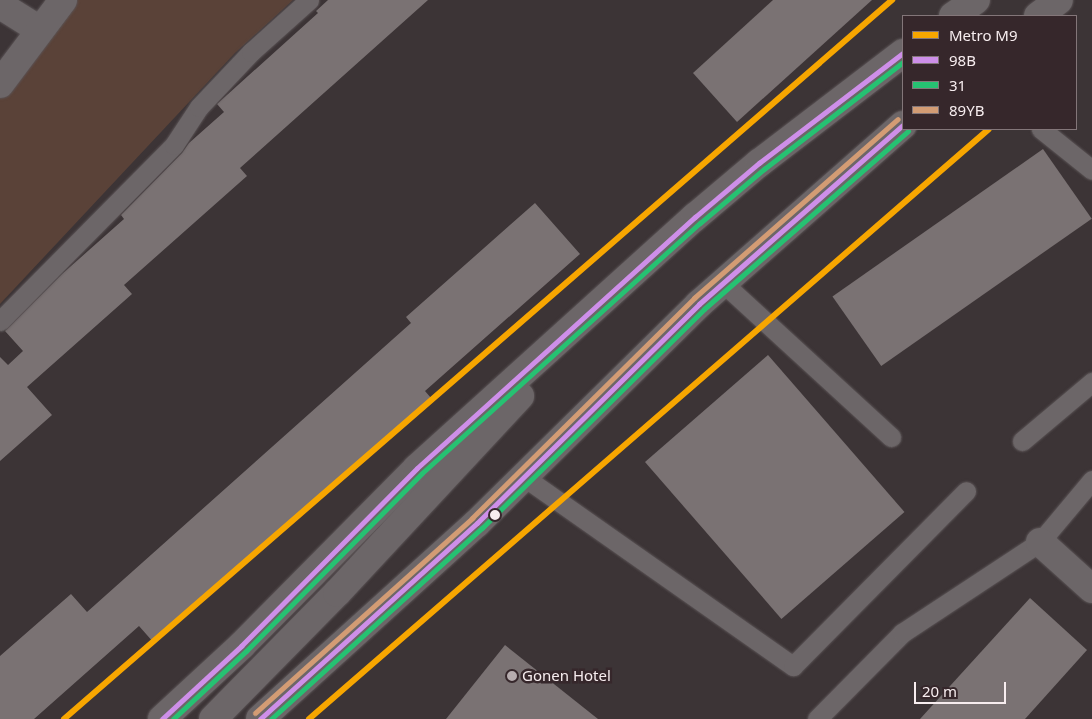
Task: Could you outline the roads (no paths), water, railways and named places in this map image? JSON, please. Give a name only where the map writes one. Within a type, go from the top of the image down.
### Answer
[{"type":"main road","points":[[0,84],[63,0]]},
{"type":"main road","points":[[954,15],[976,0]]},
{"type":"main road","points":[[1039,15],[1059,0]]},
{"type":"main road","points":[[0,6],[40,30]]},
{"type":"main road","points":[[162,719],[241,646],[417,468],[695,217],[759,163],[902,53]]},
{"type":"main road","points":[[260,719],[477,523],[722,283],[902,126]]},
{"type":"main road","points":[[213,719],[344,586],[511,406],[597,306]]},
{"type":"main road","points":[[1040,542],[1092,589]]},
{"type":"lane","points":[[0,320],[174,145],[199,107],[251,52],[309,0]]},
{"type":"lane","points":[[1042,130],[1092,170]]},
{"type":"lane","points":[[722,283],[892,437]]},
{"type":"lane","points":[[1022,441],[1092,382]]},
{"type":"lane","points":[[524,476],[793,666],[966,491]]},
{"type":"lane","points":[[817,719],[902,633],[1040,542],[1092,480]]},
{"type":"metro line","name":"M9","points":[[64,719],[892,0]]},
{"type":"metro line","name":"M9","points":[[309,719],[988,130]]},
{"type":"place","name":"Gonen Hotel","points":[[512,676]]}]
